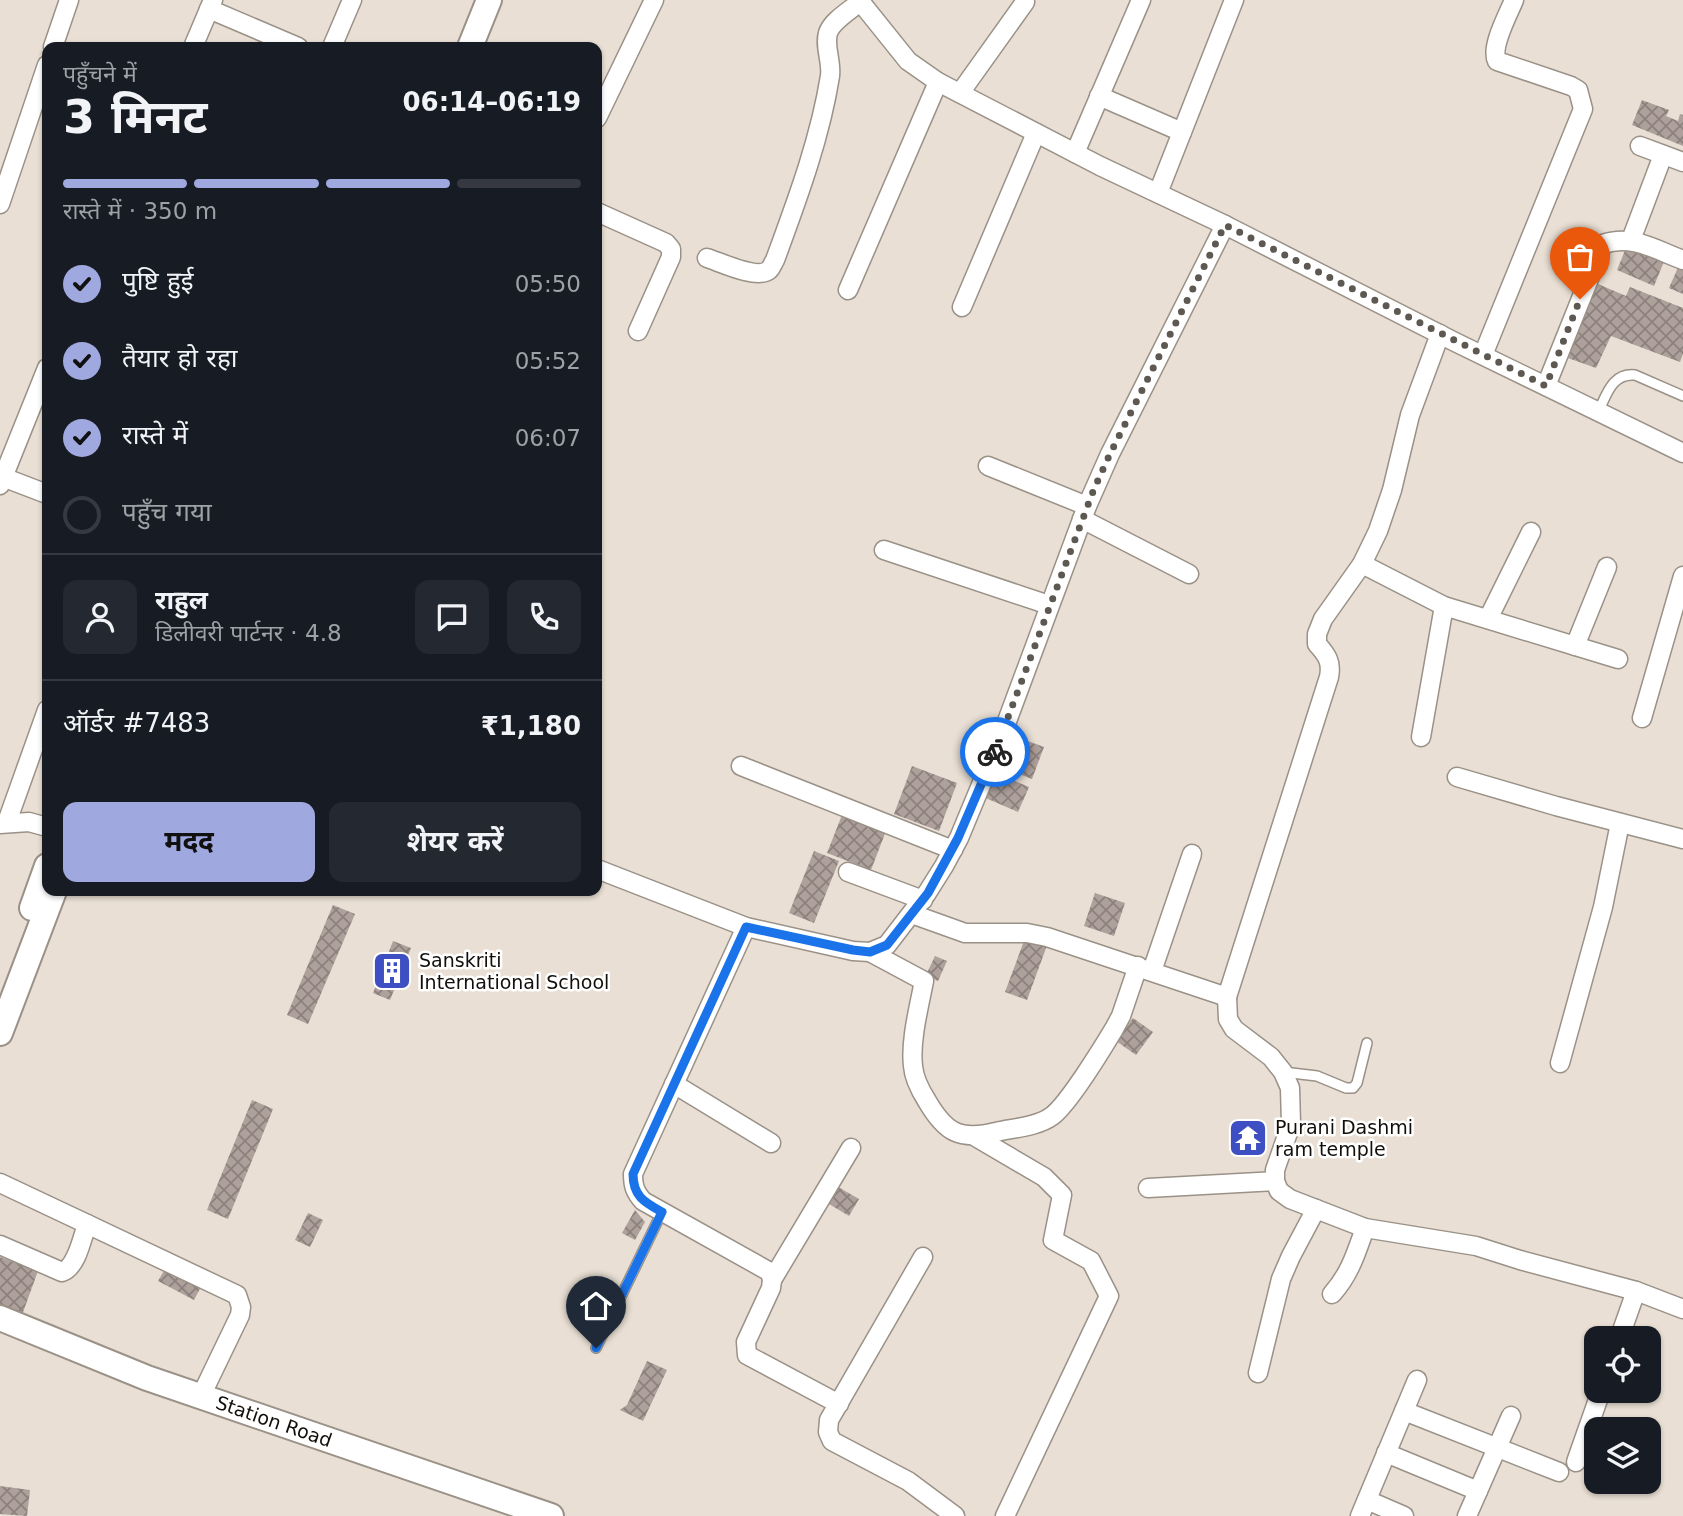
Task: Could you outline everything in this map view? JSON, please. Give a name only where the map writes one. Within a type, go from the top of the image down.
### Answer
[{"type":"street","points":[[55,42],[69,0]]},
{"type":"street","points":[[334,42],[352,0]]},
{"type":"street","points":[[472,42],[489,0]]},
{"type":"street","points":[[602,108],[654,0]]},
{"type":"street","points":[[1075,153],[1141,0]]},
{"type":"street","points":[[1158,193],[1234,0]]},
{"type":"street","points":[[1483,355],[1583,109],[1578,90],[1571,86],[1497,61],[1494,55],[1496,47],[1514,0]]},
{"type":"street","points":[[707,258],[751,273],[760,274],[769,270],[792,214],[811,152],[830,73],[828,34],[831,27],[860,1],[908,61],[938,82],[1075,153],[1683,453]]},
{"type":"street","points":[[960,93],[1025,2]]},
{"type":"street","points":[[195,42],[211,5],[288,42]]},
{"type":"street","points":[[0,204],[42,82]]},
{"type":"street","points":[[848,290],[938,82]]},
{"type":"street","points":[[1099,96],[1182,132]]},
{"type":"street","points":[[962,307],[1036,133]]},
{"type":"street","points":[[1640,146],[1683,162]]},
{"type":"street","points":[[1631,240],[1663,155]]},
{"type":"street","points":[[602,214],[666,243],[671,249],[671,257],[638,331]]},
{"type":"street","points":[[870,952],[887,945],[917,907],[953,850],[1003,732],[1084,512],[1110,454],[1225,225]]},
{"type":"street","points":[[1546,386],[1603,244],[1617,239],[1631,240],[1683,260]]},
{"type":"street","points":[[1440,334],[1404,436],[1386,512],[1362,564],[1323,619],[1317,634],[1317,643],[1328,656],[1332,666],[1227,996],[1227,1018],[1234,1029],[1270,1057],[1283,1072],[1290,1088],[1291,1124],[1275,1170],[1279,1191],[1290,1199],[1365,1228],[1476,1246],[1636,1291],[1683,1309]]},
{"type":"street","points":[[42,380],[1,479],[42,492]]},
{"type":"street","points":[[988,466],[1084,512],[1189,574]]},
{"type":"street","points":[[1488,620],[1531,532]]},
{"type":"street","points":[[884,551],[1049,605]]},
{"type":"street","points":[[1362,564],[1444,606],[1618,659]]},
{"type":"street","points":[[1575,646],[1607,567]]},
{"type":"street","points":[[1642,718],[1683,576]]},
{"type":"street","points":[[1421,737],[1444,606]]},
{"type":"street","points":[[42,723],[4,823],[29,822],[42,826]]},
{"type":"street","points":[[741,766],[953,850]]},
{"type":"street","points":[[1457,777],[1683,839]]},
{"type":"street","points":[[1559,1063],[1603,907],[1620,822]]},
{"type":"street","points":[[602,871],[746,927],[870,952],[924,981],[916,1024],[913,1066],[918,1086],[939,1122],[951,1131],[974,1136],[1042,1121],[1058,1110],[1121,1016],[1145,969],[1192,854]]},
{"type":"street","points":[[848,872],[965,933],[1031,933],[1227,996]]},
{"type":"street","points":[[0,998],[42,880]]},
{"type":"street","points":[[0,1033],[52,896]]},
{"type":"street","points":[[746,927],[633,1174],[633,1185],[636,1194],[643,1201],[764,1267],[770,1272],[772,1280]]},
{"type":"street","points":[[674,1084],[771,1143]]},
{"type":"street","points":[[974,1136],[1044,1177],[1062,1195],[1053,1240],[1091,1261],[1109,1296],[1005,1516]]},
{"type":"street","points":[[839,1404],[747,1355],[744,1348],[772,1280],[850,1148]]},
{"type":"street","points":[[1148,1188],[1275,1181]]},
{"type":"street","points":[[0,1182],[237,1295],[240,1315],[201,1396]]},
{"type":"street","points":[[1258,1373],[1282,1279],[1296,1245],[1316,1209]]},
{"type":"street","points":[[0,1245],[62,1272],[68,1270],[72,1264],[87,1224]]},
{"type":"street","points":[[1332,1294],[1352,1267],[1365,1228]]},
{"type":"street","points":[[923,1257],[829,1420],[828,1432],[832,1441],[908,1481],[955,1516]]},
{"type":"street","points":[[1624,1326],[1636,1291]]},
{"type":"street","name":"Station Road","points":[[0,1318],[147,1378],[551,1516]]},
{"type":"street","points":[[1405,1516],[1363,1508],[1417,1380]]},
{"type":"street","points":[[1576,1462],[1597,1403]]},
{"type":"street","points":[[1404,1411],[1559,1472]]},
{"type":"street","points":[[1467,1516],[1511,1416]]},
{"type":"street","points":[[1386,1453],[1478,1491]]},
{"type":"lane","points":[[1598,412],[1613,383],[1618,377],[1627,374],[1683,396]]},
{"type":"lane","points":[[1283,1072],[1317,1076],[1346,1088],[1353,1087],[1357,1083],[1367,1043]]},
{"type":"lane","points":[[596,1348],[662,1212]]},
{"type":"building","points":[[1642,100],[1669,110],[1666,116],[1678,121],[1680,114],[1683,115],[1683,146],[1632,125]]},
{"type":"building","points":[[1628,243],[1665,259],[1654,286],[1617,270]]},
{"type":"building","points":[[1680,263],[1683,264],[1683,294],[1669,288]]},
{"type":"building","points":[[1598,284],[1626,296],[1630,287],[1683,308],[1683,354],[1680,362],[1611,336],[1596,368],[1565,357]]},
{"type":"building","points":[[1003,732],[1044,747],[1032,779],[991,763]]},
{"type":"building","points":[[912,766],[957,783],[939,831],[894,814]]},
{"type":"building","points":[[992,771],[1029,787],[1018,812],[981,796]]},
{"type":"building","points":[[842,815],[886,831],[871,870],[827,853]]},
{"type":"building","points":[[814,851],[839,861],[814,923],[789,913]]},
{"type":"building","points":[[1095,893],[1125,903],[1114,936],[1084,926]]},
{"type":"building","points":[[333,905],[355,914],[308,1024],[287,1015]]},
{"type":"building","points":[[1027,933],[1049,940],[1027,1000],[1005,992]]},
{"type":"building","name":"Sanskriti International School","points":[[393,941],[411,948],[390,1000],[373,993]]},
{"type":"building","points":[[935,956],[947,961],[938,981],[926,975]]},
{"type":"building","points":[[1133,1018],[1153,1032],[1136,1055],[1116,1041]]},
{"type":"building","points":[[252,1100],[273,1109],[228,1219],[207,1210]]},
{"type":"building","points":[[833,1184],[859,1199],[849,1216],[824,1201]]},
{"type":"building","points":[[635,1210],[645,1222],[635,1240],[622,1233]]},
{"type":"building","points":[[308,1213],[323,1220],[310,1247],[295,1240]]},
{"type":"building","points":[[0,1257],[38,1271],[22,1315],[0,1307]]},
{"type":"building","points":[[168,1264],[203,1283],[194,1300],[158,1281]]},
{"type":"building","points":[[647,1361],[667,1370],[643,1421],[620,1410],[627,1405]]},
{"type":"building","points":[[0,1486],[30,1490],[27,1516],[0,1514]]},
{"type":"way so far","points":[[995,752],[1094,489],[1225,225],[1546,386],[1580,299]]},
{"type":"place","name":"Sanskriti International School","points":[[392,971]]},
{"type":"place","name":"Purani Dashmi ram temple","points":[[1248,1138]]},
{"type":"route","points":[[596,1348],[662,1212],[636,1194],[633,1174],[746,927],[853,950],[870,952],[887,945],[928,893],[944,866],[995,752]]}]
